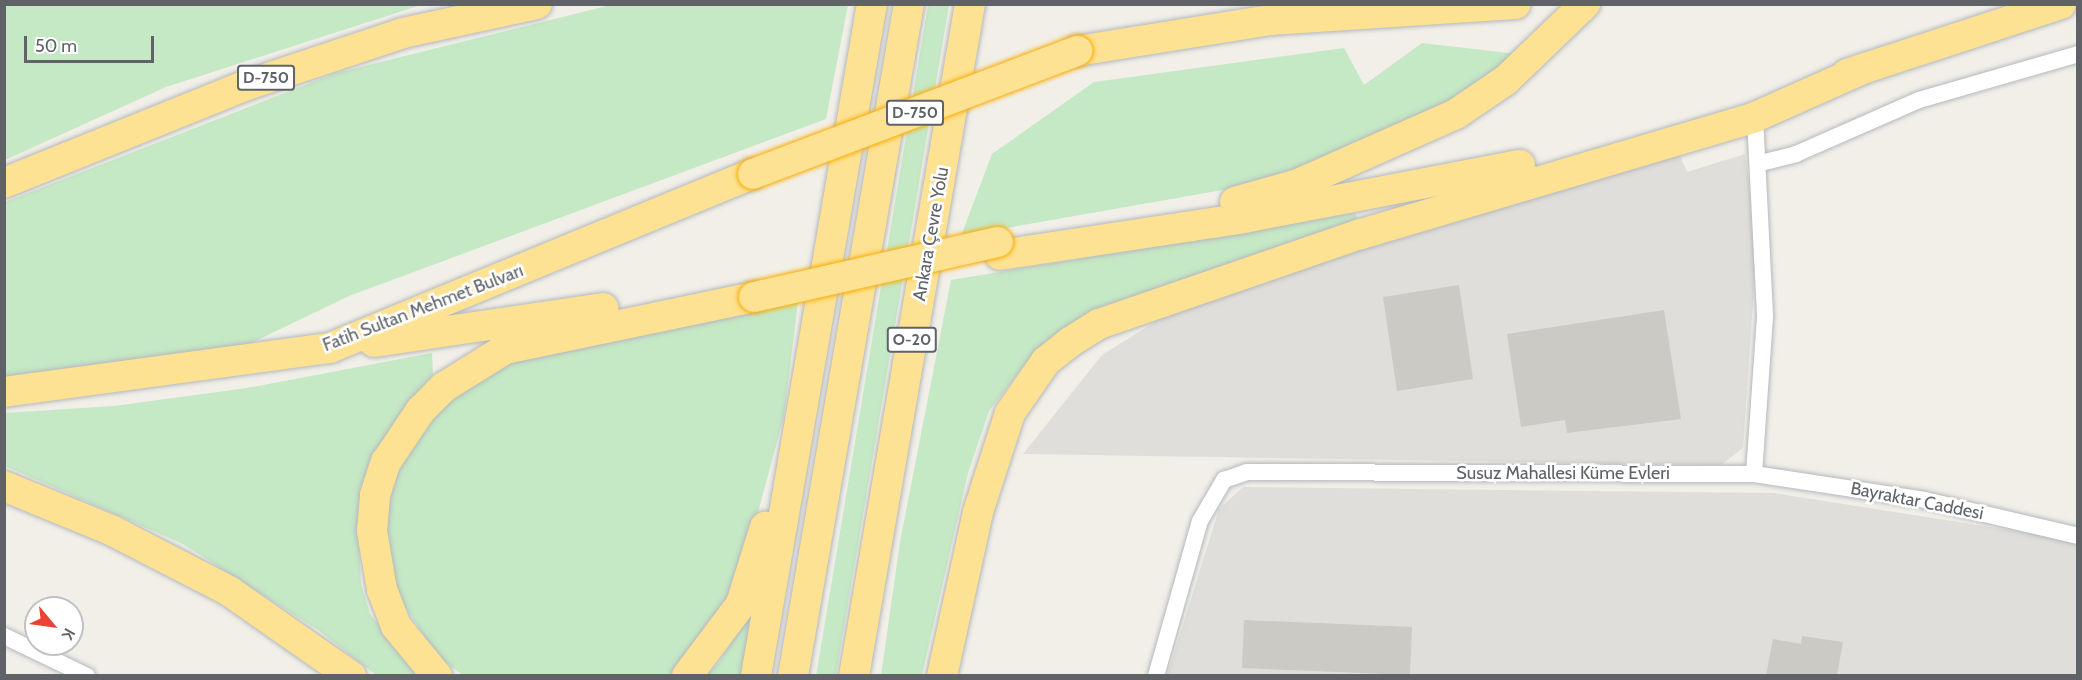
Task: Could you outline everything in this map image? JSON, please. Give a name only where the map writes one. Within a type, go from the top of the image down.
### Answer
[{"type":"highway","name":"D-750","points":[[4,183],[270,77],[403,33],[537,4]]},
{"type":"highway","points":[[756,675],[872,4]]},
{"type":"highway","points":[[793,675],[909,4]]},
{"type":"highway","name":"Ankara Çevre Yolu","points":[[854,675],[970,4]]},
{"type":"highway","points":[[950,118],[982,4]]},
{"type":"highway","name":"Fatih Sultan Mehmet Bulvarı","points":[[4,392],[330,348],[753,174],[1077,51],[1270,20],[1515,4]]},
{"type":"highway","points":[[999,248],[1239,201],[1298,184],[1456,114],[1506,80],[1585,4]]},
{"type":"highway","points":[[437,675],[396,626],[382,591],[372,531],[375,495],[386,462],[421,410],[444,387],[505,349],[753,290],[874,267],[999,248],[1244,218],[1506,169],[1865,68],[2061,4]]},
{"type":"highway","points":[[942,675],[978,513],[1010,413],[1046,361],[1070,342],[1109,320],[1360,234],[1755,117],[1865,68]]},
{"type":"highway","points":[[687,675],[741,604],[757,556],[794,414],[810,306],[844,167]]},
{"type":"highway","points":[[330,348],[753,290]]},
{"type":"highway","points":[[4,486],[113,531],[229,591],[351,675]]},
{"type":"street","points":[[1761,163],[1805,150],[1919,100],[2078,54]]},
{"type":"street","points":[[1754,474],[1765,315],[1761,163],[1755,117]]},
{"type":"street","name":"Susuz Mahallesi Küme Evleri","points":[[1156,675],[1200,521],[1224,480],[1247,472],[1754,474]]},
{"type":"street","name":"Bayraktar Caddesi","points":[[1754,474],[1925,500],[2078,536]]},
{"type":"street","points":[[4,636],[87,675]]},
{"type":"shaded area","points":[[1679,154],[1687,172],[1745,154],[1757,245],[1743,448],[1721,465],[1023,454],[1102,355],[1161,318],[1332,254]]},
{"type":"shaded area","points":[[1243,487],[1774,493],[2047,536],[2077,545],[2077,675],[1167,676],[1219,509]]},
{"type":"green space","points":[[4,5],[421,5],[166,87],[5,160]]},
{"type":"green space","points":[[611,5],[848,5],[826,119],[349,296],[233,352],[5,377],[5,202],[336,73]]},
{"type":"green space","points":[[928,5],[949,5],[836,675],[816,676]]},
{"type":"green space","points":[[1422,43],[1517,54],[1477,86],[1355,152],[1251,185],[961,236],[992,154],[1094,82],[1344,48],[1364,85]]},
{"type":"green space","points":[[1355,213],[1360,224],[1036,350],[989,411],[968,473],[922,675],[881,676],[900,542],[951,280]]},
{"type":"green space","points":[[798,302],[784,416],[742,571],[730,605],[673,675],[464,676],[439,658],[401,601],[384,533],[393,476],[441,404],[519,358]]},
{"type":"green space","points":[[432,353],[433,375],[404,407],[366,477],[358,526],[361,584],[370,614],[418,675],[376,675],[318,630],[183,544],[5,466],[5,413],[114,406],[247,388]]},
{"type":"green space","points":[[752,610],[747,675],[706,676],[719,662]]},
{"type":"building","points":[[1459,285],[1473,379],[1397,391],[1383,297]]},
{"type":"building","points":[[1664,310],[1681,419],[1567,433],[1565,420],[1521,427],[1507,334]]},
{"type":"building","points":[[1244,620],[1412,627],[1410,675],[1242,668]]},
{"type":"building","points":[[1802,636],[1843,642],[1837,675],[1766,675],[1773,639],[1801,644]]}]
